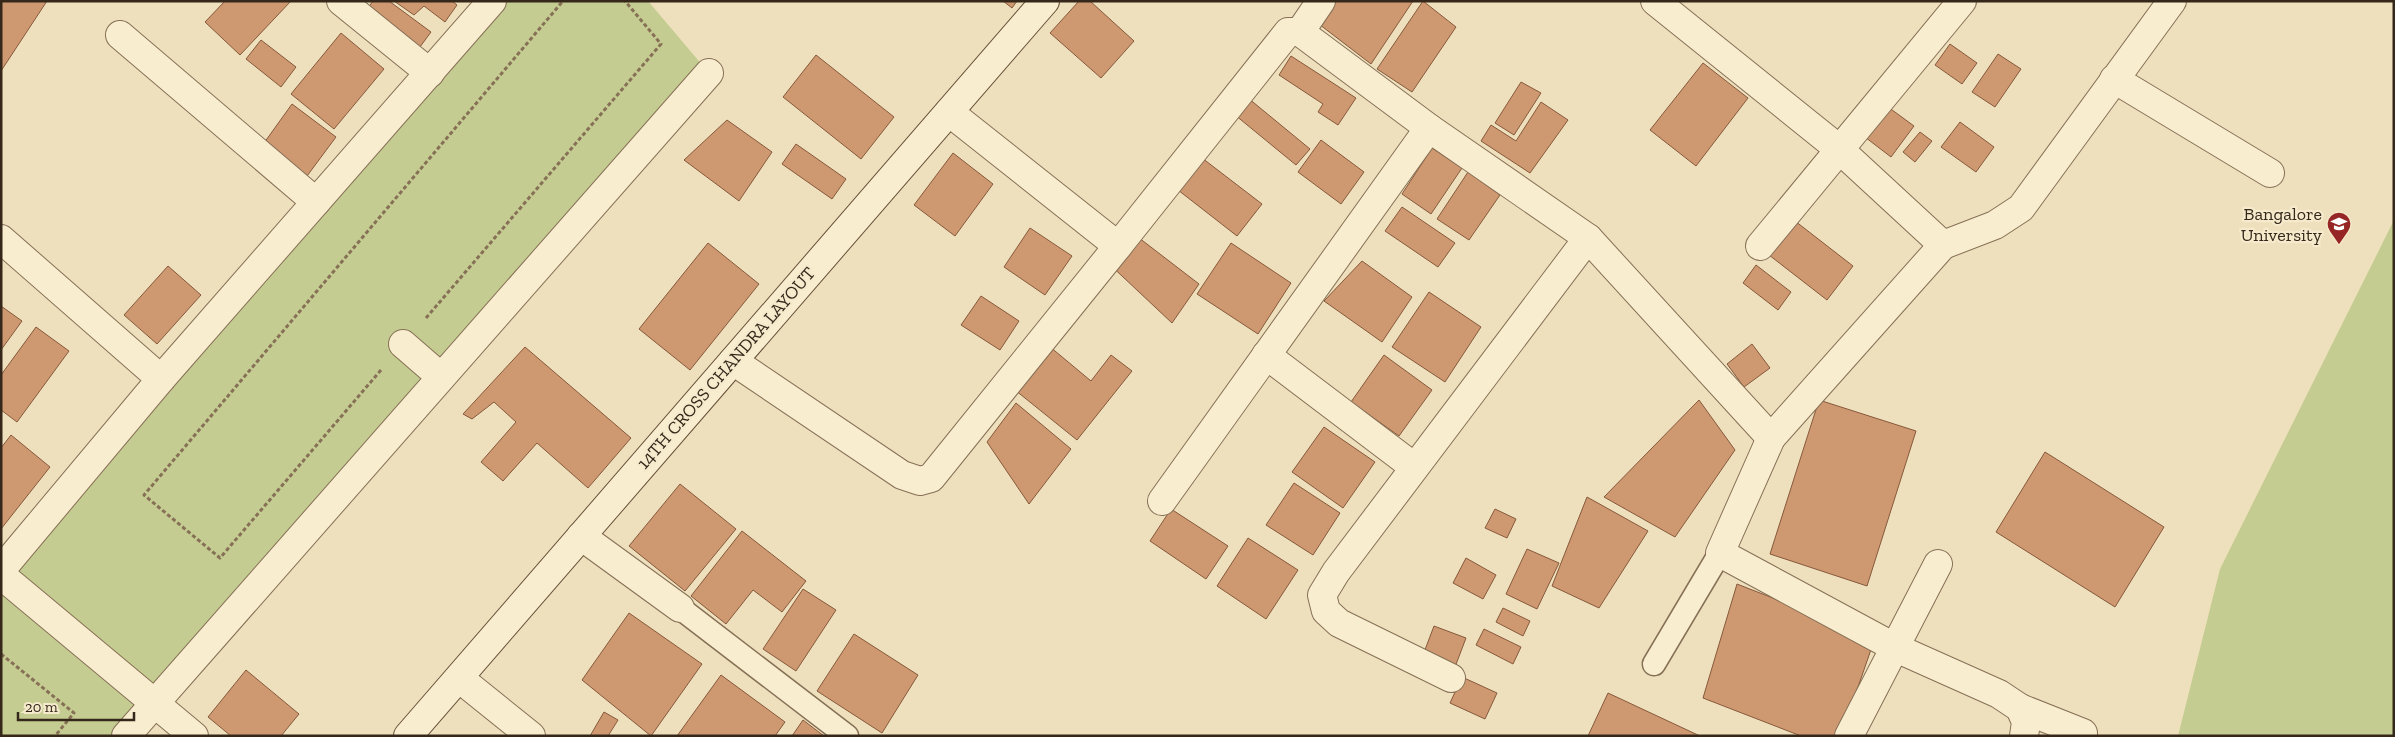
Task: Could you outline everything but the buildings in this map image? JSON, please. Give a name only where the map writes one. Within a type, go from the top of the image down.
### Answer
[{"type":"street","points":[[341,1],[430,72]]},
{"type":"street","points":[[1,570],[161,379],[492,1]]},
{"type":"street","name":"14TH CROSS CHANDRA LAYOUT","points":[[408,736],[1045,1]]},
{"type":"street","points":[[1300,32],[1321,1]]},
{"type":"street","points":[[1655,1],[1839,149],[1943,245]]},
{"type":"street","points":[[1760,246],[1962,1]]},
{"type":"street","points":[[2083,734],[2020,708],[2000,694],[1896,648],[1720,553],[1771,438],[1943,245],[1995,225],[2021,208],[2172,1]]},
{"type":"street","points":[[733,361],[902,475],[920,481],[931,478],[1288,32],[1300,32],[1429,128],[1588,238],[1771,438]]},
{"type":"street","points":[[120,35],[316,202]]},
{"type":"street","points":[[126,736],[709,73]]},
{"type":"street","points":[[2114,79],[2270,174]]},
{"type":"street","points":[[949,112],[1118,246]]},
{"type":"street","points":[[1162,501],[1429,128]]},
{"type":"street","points":[[1451,678],[1339,623],[1326,611],[1322,595],[1336,572],[1414,467],[1588,238]]},
{"type":"street","points":[[1,239],[161,379]]},
{"type":"street","points":[[403,344],[441,377]]},
{"type":"street","points":[[1266,355],[1414,467]]},
{"type":"street","points":[[581,536],[680,608]]},
{"type":"street","points":[[1849,736],[1938,564]]},
{"type":"street","points":[[1,575],[194,736]]},
{"type":"street","points":[[458,678],[531,736]]},
{"type":"street","points":[[2020,708],[2026,722],[2024,736]]},
{"type":"lane","points":[[1654,664],[1720,553]]},
{"type":"lane","points":[[680,608],[847,736]]},
{"type":"path","points":[[563,1],[144,495],[220,558],[661,44],[625,1]]},
{"type":"path","points":[[1,654],[74,713],[55,736]]},
{"type":"green space","points":[[492,1],[648,1],[709,73],[126,736],[1,736],[1,570]]},
{"type":"green space","points":[[2394,220],[2394,736],[2178,736],[2220,569]]},
{"type":"place","name":"Bangalore University","points":[[2339,245]]}]
